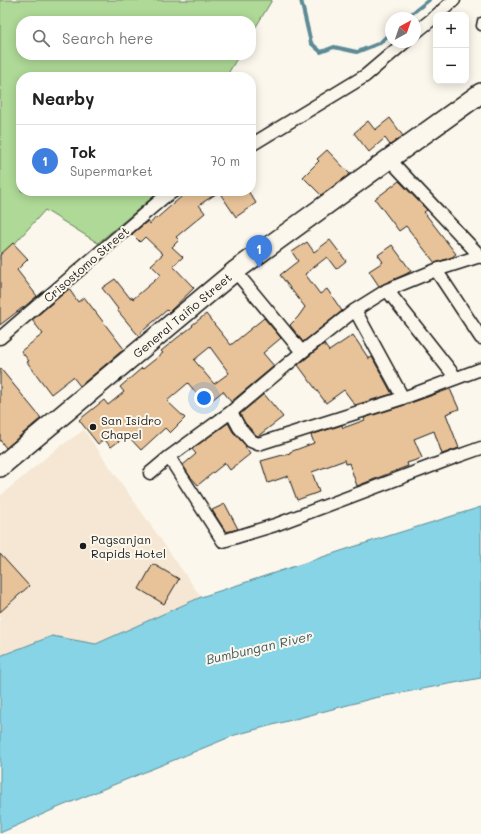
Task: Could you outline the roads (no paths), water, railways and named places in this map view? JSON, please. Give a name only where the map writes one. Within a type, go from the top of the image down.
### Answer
[{"type":"main road","name":"General Taiño Street","points":[[0,467],[235,271],[389,158],[481,93]]},
{"type":"street","points":[[440,12],[454,0]]},
{"type":"street","points":[[421,28],[433,18]]},
{"type":"street","points":[[256,142],[365,76],[398,48]]},
{"type":"street","points":[[150,473],[231,412],[302,352],[355,310],[387,290],[436,270],[481,256],[389,158]]},
{"type":"street","name":"Crisostomo Street","points":[[0,338],[166,196]]},
{"type":"street","points":[[436,270],[481,338]]},
{"type":"street","points":[[235,271],[302,352]]},
{"type":"street","points":[[387,290],[456,378]]},
{"type":"street","points":[[355,310],[403,398]]},
{"type":"street","points":[[231,412],[239,427],[251,441],[258,444],[403,398],[481,369]]},
{"type":"street","points":[[169,458],[223,541],[276,525],[481,448]]},
{"type":"lane","points":[[481,21],[481,27]]},
{"type":"water","name":"Bumbungan River","points":[[481,507],[481,678],[374,698],[235,735],[0,833],[0,656],[52,636],[96,644],[201,597]]},
{"type":"waterway","points":[[301,0],[311,43],[321,52],[334,47],[357,52],[380,43],[385,38]]},
{"type":"waterway","points":[[414,12],[429,0]]},
{"type":"place","name":"Tok","points":[[259,268]]},
{"type":"place","name":"San Isidro Chapel","points":[[93,427]]},
{"type":"place","name":"Pagsanjan Rapids Hotel","points":[[83,546]]}]
